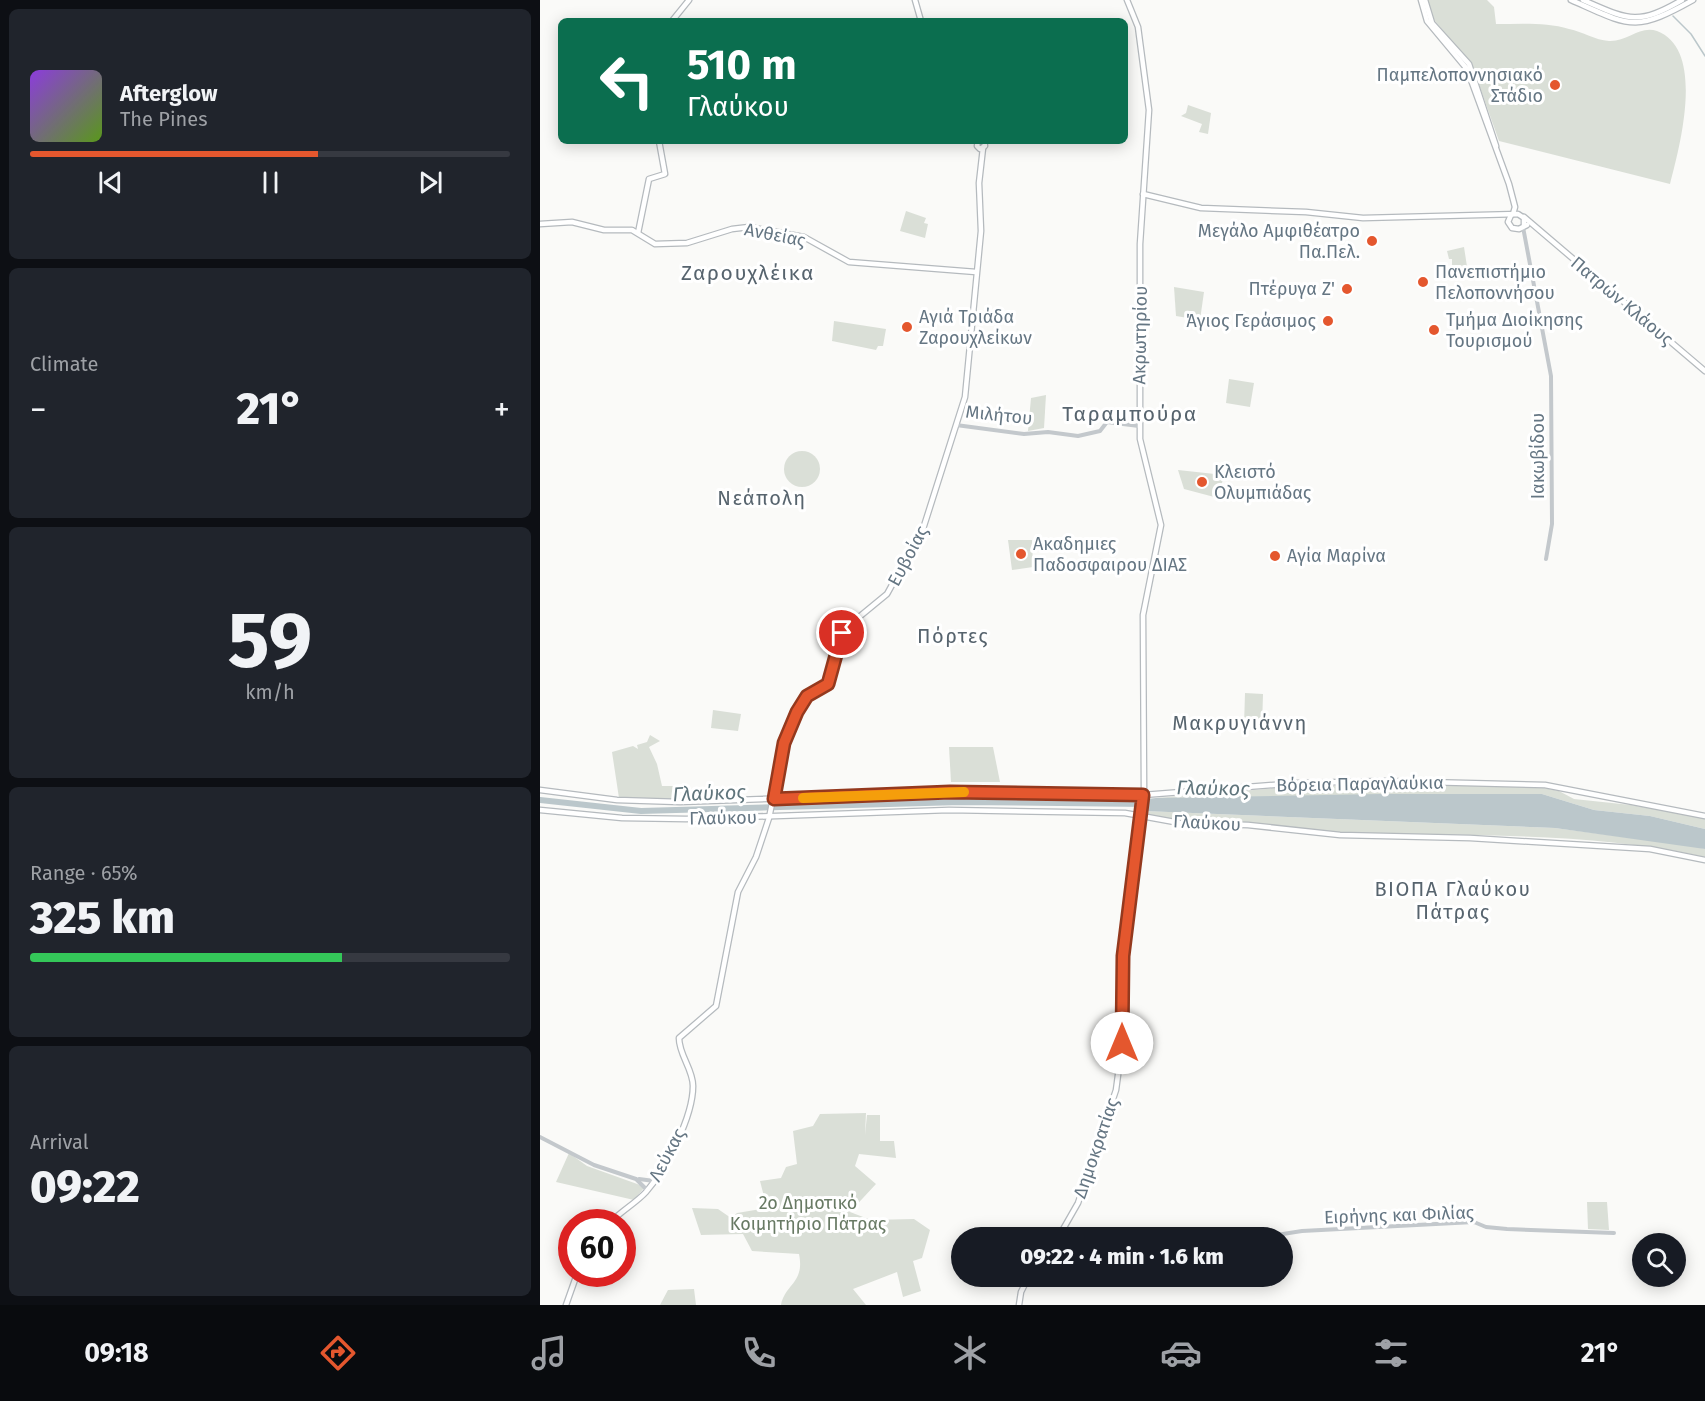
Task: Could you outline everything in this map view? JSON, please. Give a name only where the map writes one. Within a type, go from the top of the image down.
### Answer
[{"type":"main road","points":[[674,18],[689,0]]},
{"type":"main road","points":[[915,0],[920,18]]},
{"type":"main road","name":"Ακρωτηρίου","points":[[1127,0],[1138,27],[1148,106],[1140,246],[1139,426],[1142,452],[1161,525],[1143,613],[1143,776],[1140,812]]},
{"type":"main road","points":[[1423,0],[1432,23],[1469,64],[1522,216],[1523,226]]},
{"type":"main road","points":[[1570,0],[1614,20],[1632,24],[1653,21],[1693,0]]},
{"type":"main road","points":[[1583,0],[1623,17],[1641,18],[1660,13],[1682,0]]},
{"type":"main road","points":[[638,232],[649,180],[666,172],[660,144]]},
{"type":"main road","name":"Ευβοίας","points":[[679,1038],[716,1006],[739,889],[756,857],[770,816],[784,743],[799,709],[809,694],[827,686],[844,628],[881,600],[892,588],[925,526],[968,384],[981,231],[981,155],[978,144]]},
{"type":"main road","points":[[1509,184],[1515,207],[1509,224]]},
{"type":"main road","points":[[1143,194],[1193,207],[1306,212],[1367,219],[1497,214],[1522,216]]},
{"type":"main road","points":[[1497,214],[1515,230],[1523,226],[1540,231]]},
{"type":"main road","name":"Πατρών Κλάους","points":[[1522,216],[1705,371]]},
{"type":"main road","name":"Ανθείας","points":[[540,224],[572,222],[604,230],[638,232],[651,243],[669,244],[687,243],[732,229],[749,227],[804,237],[849,262],[976,272]]},
{"type":"main road","name":"Βόρεια Παραγλαύκια","points":[[1141,797],[1353,781],[1545,785],[1705,816]]},
{"type":"main road","name":"Γλαύκου","points":[[540,790],[631,801],[774,800],[950,792],[1141,797]]},
{"type":"main road","name":"Γλαύκου","points":[[540,810],[641,819],[961,810],[1140,812],[1184,824],[1248,825],[1340,835],[1470,838],[1606,846],[1662,851],[1705,860]]},
{"type":"main road","name":"Δημοκρατίας","points":[[1066,1227],[1078,1203],[1117,1084],[1122,1038],[1123,956],[1140,812]]},
{"type":"main road","name":"Λεύκας","points":[[647,1190],[670,1154],[691,1106],[693,1082],[681,1052],[679,1038]]},
{"type":"main road","points":[[626,1209],[647,1190]]},
{"type":"main road","points":[[566,1305],[572,1287]]},
{"type":"main road","points":[[1019,1305],[1024,1287]]},
{"type":"street","points":[[1523,226],[1523,240]]},
{"type":"street","points":[[1515,230],[1523,240]]},
{"type":"street","name":"Ιακωβίδου","points":[[1523,240],[1548,353],[1552,384],[1552,518],[1546,559]]},
{"type":"street","name":"Μιλήτου","points":[[956,425],[1024,434],[1048,432],[1081,435],[1100,431],[1107,422],[1139,426]]},
{"type":"street","name":"Λεύκας","points":[[540,1137],[594,1165],[636,1179],[647,1190]]},
{"type":"street","points":[[636,1179],[654,1181]]},
{"type":"street","name":"Ειρήνης και Φιλίας","points":[[1293,1232],[1474,1222],[1486,1227],[1507,1229],[1614,1233]]},
{"type":"green space","points":[[1427,0],[1487,0],[1494,7],[1496,24],[1551,25],[1609,41],[1651,30],[1657,31],[1672,41],[1681,57],[1686,98],[1670,184],[1499,141],[1472,65],[1434,20]]},
{"type":"green space","points":[[1188,105],[1211,113],[1208,134],[1199,132],[1202,124],[1181,116],[1186,113]]},
{"type":"green space","points":[[906,211],[926,218],[924,223],[928,224],[925,238],[900,231]]},
{"type":"green space","points":[[1464,247],[1468,273],[1454,276],[1452,268],[1465,265],[1452,267],[1452,259],[1449,259],[1447,251]]},
{"type":"green space","points":[[1174,287],[1204,292],[1200,320],[1176,316]]},
{"type":"green space","points":[[834,321],[886,329],[883,346],[878,346],[876,350],[832,341]]},
{"type":"green space","points":[[1229,379],[1254,383],[1250,407],[1226,403]]},
{"type":"green space","points":[[1046,395],[1044,428],[1028,431],[1031,398]]},
{"type":"green space","points":[[802,451],[815,456],[820,469],[815,482],[802,487],[789,482],[784,469],[789,456]]},
{"type":"green space","name":"Κλειστό Ολυμπιάδας","points":[[1178,470],[1224,475],[1218,498],[1184,489]]},
{"type":"green space","name":"Ακαδημιες Παδοσφαιρου ΔΙΑΣ","points":[[1008,540],[1032,540],[1033,567],[1012,570]]},
{"type":"green space","points":[[1245,693],[1263,694],[1262,726],[1244,725]]},
{"type":"green space","points":[[713,710],[741,714],[738,731],[711,728]]},
{"type":"green space","points":[[650,735],[660,741],[649,747],[657,764],[662,786],[674,786],[677,799],[619,798],[612,752],[633,746],[638,749],[637,745],[647,742]]},
{"type":"green space","points":[[949,747],[993,747],[1000,782],[951,782]]},
{"type":"green space","points":[[1391,784],[1539,787],[1559,791],[1574,799],[1631,805],[1705,818],[1705,829],[1650,816],[1594,810],[1542,794],[1156,798],[1277,788]]},
{"type":"green space","points":[[1144,811],[1555,828],[1693,846],[1705,849],[1705,857],[1613,842],[1520,836],[1333,832],[1243,822],[1178,822],[1154,817]]},
{"type":"green space","name":"2o Δημοτικό Κοιμητήριο Πάτρας","points":[[866,1113],[865,1135],[867,1115],[880,1115],[880,1141],[894,1141],[896,1158],[859,1154],[855,1166],[876,1184],[850,1212],[871,1220],[914,1219],[930,1230],[922,1258],[913,1261],[921,1291],[903,1297],[897,1272],[853,1289],[866,1305],[781,1305],[786,1292],[797,1277],[800,1264],[799,1254],[752,1251],[743,1234],[701,1235],[692,1208],[718,1209],[731,1218],[737,1213],[767,1208],[760,1181],[781,1178],[786,1167],[797,1164],[793,1131],[813,1126],[820,1114]]},
{"type":"green space","points":[[569,1153],[587,1166],[644,1188],[634,1200],[556,1182]]},
{"type":"green space","points":[[1587,1202],[1607,1202],[1609,1230],[1588,1229]]},
{"type":"green space","points":[[694,1289],[696,1305],[660,1305],[668,1290]]},
{"type":"shaded area","points":[[1542,794],[1594,810],[1650,816],[1705,829],[1705,849],[1555,828],[1144,811],[1147,799],[1156,798]]},
{"type":"waterway","points":[[1673,16],[1691,34],[1705,56]]},
{"type":"waterway","name":"Γλαύκος","points":[[540,800],[641,811],[961,802],[1146,804]]},
{"type":"slow traffic","points":[[803,798],[964,792]]},
{"type":"place","name":"Παμπελοποννησιακό Στάδιο","points":[[1555,85]]},
{"type":"place","name":"Μεγάλο Αμφιθέατρο Πα.Πελ.","points":[[1372,241]]},
{"type":"place","name":"Πανεπιστήμιο Πελοποννήσου","points":[[1423,282]]},
{"type":"place","name":"Πτέρυγα Ζ'","points":[[1347,289]]},
{"type":"place","name":"Άγιος Γεράσιμος","points":[[1328,321]]},
{"type":"place","name":"Αγιά Τριάδα Ζαρουχλείκων","points":[[907,327]]},
{"type":"place","name":"Τμήμα Διοίκησης Τουρισμού","points":[[1434,330]]},
{"type":"place","name":"Κλειστό Ολυμπιάδας","points":[[1202,482]]},
{"type":"place","name":"Ακαδημιες Παδοσφαιρου ΔΙΑΣ","points":[[1021,554]]},
{"type":"place","name":"Αγία Μαρίνα","points":[[1275,556]]},
{"type":"district","name":"Ζαρουχλέικα","points":[[748,273]]},
{"type":"district","name":"Ταραμπούρα","points":[[1130,414]]},
{"type":"district","name":"Νεάπολη","points":[[762,498]]},
{"type":"district","name":"Πόρτες","points":[[953,636]]},
{"type":"district","name":"Μακρυγιάννη","points":[[1240,723]]},
{"type":"district","name":"ΒΙΟΠΑ Γλαύκου Πάτρας","points":[[1453,900]]},
{"type":"route","points":[[842,633],[828,684],[806,698],[785,740],[774,799],[950,792],[1143,795],[1123,956],[1122,1043]]}]
